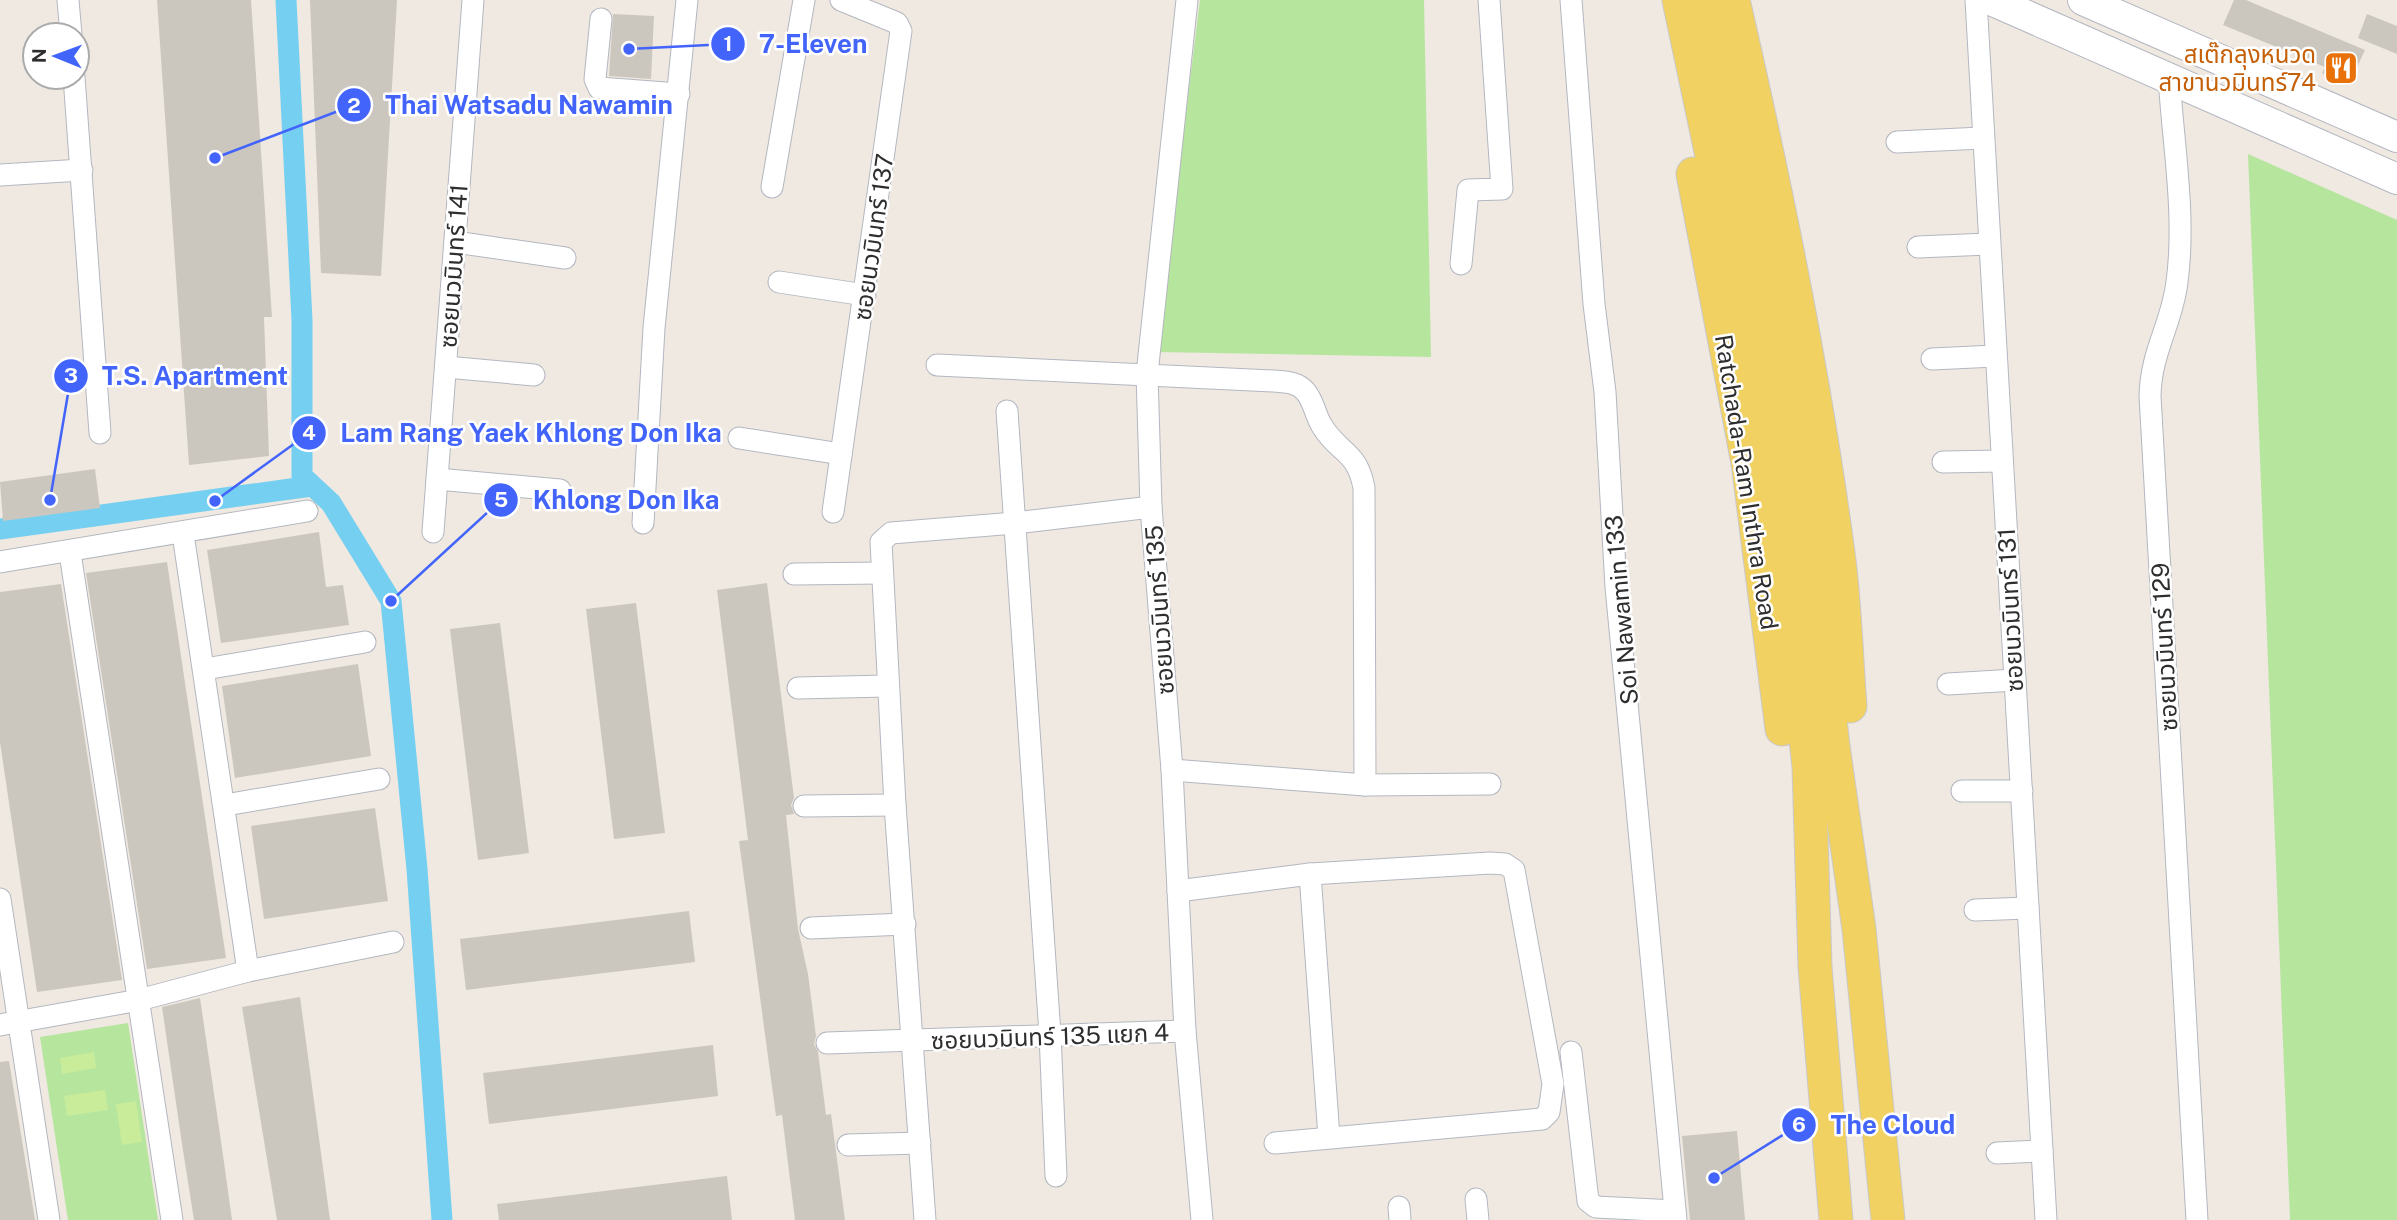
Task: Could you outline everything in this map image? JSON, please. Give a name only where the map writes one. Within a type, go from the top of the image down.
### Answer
[{"type":"main road","name":"Ratchada-Ram Inthra Road","points":[[1660,0],[1748,463],[1788,784],[1815,967]]},
{"type":"main road","name":"Ratchada-Ram Inthra Road","points":[[1679,0],[1776,402],[1859,929],[1888,1220]]},
{"type":"main road","name":"Ratchada-Ram Inthra Road","points":[[1707,0],[1772,301],[1785,546],[1809,766],[1815,967],[1836,1220]]},
{"type":"main road","name":"Ratchada-Ram Inthra Road","points":[[1733,0],[1787,249],[1838,555],[1853,739],[1859,929]]},
{"type":"main road","points":[[1991,0],[2397,179]]},
{"type":"main road","points":[[2083,0],[2397,137]]},
{"type":"street","points":[[68,0],[70,21]]},
{"type":"street","name":"ซอยนวมินทร์ 141","points":[[433,532],[473,0]]},
{"type":"street","points":[[643,523],[654,328],[687,0]]},
{"type":"street","points":[[772,187],[804,0]]},
{"type":"street","name":"ซอยนวมินทร์ 137","points":[[832,512],[901,31],[897,23],[841,0]]},
{"type":"street","name":"ซอยนวมินทร์ 135","points":[[1187,0],[1147,374],[1151,507],[1172,770],[1185,1031],[1202,1220]]},
{"type":"street","points":[[1461,264],[1468,190],[1502,188],[1489,0]]},
{"type":"street","name":"Soi Nawamin 133","points":[[1571,0],[1594,303],[1606,404],[1616,587],[1676,1216]]},
{"type":"street","name":"ซอยนวมินทร์ 131","points":[[1976,0],[2046,1220]]},
{"type":"street","points":[[601,19],[596,79],[599,88],[679,94]]},
{"type":"street","name":"ซอยนวมินทร์ 129","points":[[2169,77],[2180,253],[2177,284],[2151,368],[2150,396],[2197,1220]]},
{"type":"street","points":[[75,91],[100,433]]},
{"type":"street","points":[[1897,142],[1982,138]]},
{"type":"street","points":[[0,175],[82,170]]},
{"type":"street","points":[[455,242],[565,258]]},
{"type":"street","points":[[1918,247],[1988,244]]},
{"type":"street","points":[[779,282],[865,295]]},
{"type":"street","points":[[1932,359],[1995,356]]},
{"type":"street","points":[[937,365],[1147,374],[1296,384],[1311,400],[1329,436],[1354,458],[1360,469],[1364,488],[1365,785]]},
{"type":"street","points":[[446,367],[534,375]]},
{"type":"street","points":[[1007,411],[1051,1034],[1056,1176]]},
{"type":"street","points":[[739,438],[841,454]]},
{"type":"street","points":[[1943,462],[2001,461]]},
{"type":"street","points":[[437,479],[560,490]]},
{"type":"street","points":[[925,1220],[887,686],[881,542],[884,536],[891,533],[1014,523],[1151,507]]},
{"type":"street","points":[[0,562],[70,553],[307,511]]},
{"type":"street","points":[[183,534],[248,971]]},
{"type":"street","points":[[70,553],[172,1220]]},
{"type":"street","points":[[794,574],[882,573]]},
{"type":"street","points":[[205,669],[365,642]]},
{"type":"street","points":[[1948,684],[2015,680]]},
{"type":"street","points":[[798,688],[887,686]]},
{"type":"street","points":[[1172,770],[1365,785],[1490,784]]},
{"type":"street","points":[[225,805],[380,779]]},
{"type":"street","points":[[1962,791],[2022,791]]},
{"type":"street","points":[[804,806],[895,806]]},
{"type":"street","points":[[1178,891],[1310,874],[1490,863],[1510,866],[1517,879],[1553,1084],[1549,1112],[1542,1119],[1275,1143]]},
{"type":"street","points":[[1310,874],[1329,1137]]},
{"type":"street","points":[[0,899],[10,1024],[49,1220]]},
{"type":"street","points":[[1975,910],[2028,908]]},
{"type":"street","points":[[811,928],[905,924]]},
{"type":"street","points":[[10,1024],[139,1000],[248,971],[393,942]]},
{"type":"street","name":"ซอยนวมินทร์ 135 แยก 4","points":[[827,1043],[1185,1031]]},
{"type":"street","points":[[1571,1052],[1588,1201],[1595,1207],[1676,1216]]},
{"type":"street","points":[[848,1145],[920,1143]]},
{"type":"street","points":[[1997,1153],[2042,1151]]},
{"type":"green space","points":[[1200,0],[1424,0],[1431,357],[1156,352]]},
{"type":"green space","points":[[2248,154],[2397,220],[2397,1220],[2290,1220]]},
{"type":"green space","points":[[128,1023],[158,1220],[68,1220],[40,1037]]},
{"type":"green space","points":[[94,1052],[96,1068],[62,1074],[60,1058]]},
{"type":"green space","points":[[105,1090],[108,1110],[67,1116],[64,1096]]},
{"type":"green space","points":[[136,1101],[142,1142],[122,1145],[116,1104]]},
{"type":"building","points":[[157,0],[251,0],[272,317],[264,317],[269,456],[189,465]]},
{"type":"building","points":[[310,0],[397,0],[381,276],[321,273]]},
{"type":"building","points":[[2234,0],[2246,0],[2365,50],[2349,85],[2322,73],[2325,67],[2223,25]]},
{"type":"building","points":[[613,14],[654,16],[651,79],[609,76]]},
{"type":"building","points":[[2367,14],[2397,26],[2397,54],[2358,38]]},
{"type":"building","points":[[95,469],[100,508],[3,521],[0,482]]},
{"type":"building","points":[[319,532],[326,587],[343,585],[349,625],[221,643],[207,550]]},
{"type":"building","points":[[167,562],[226,958],[147,969],[86,573]]},
{"type":"building","points":[[767,583],[794,798],[791,805],[794,814],[786,815],[798,929],[808,974],[816,1036],[814,1044],[818,1052],[826,1115],[831,1114],[845,1220],[795,1220],[782,1115],[776,1116],[739,841],[748,840],[717,590]]},
{"type":"building","points":[[61,584],[122,980],[37,992],[0,742],[0,592]]},
{"type":"building","points":[[636,603],[665,833],[614,839],[586,609]]},
{"type":"building","points":[[500,623],[529,853],[478,860],[450,629]]},
{"type":"building","points":[[358,664],[371,756],[235,778],[222,686]]},
{"type":"building","points":[[375,808],[388,901],[264,919],[251,826]]},
{"type":"building","points":[[689,911],[695,962],[466,990],[460,939]]},
{"type":"building","points":[[300,997],[330,1220],[277,1220],[242,1007]]},
{"type":"building","points":[[200,998],[232,1220],[194,1220],[162,1007]]},
{"type":"building","points":[[713,1045],[718,1096],[489,1124],[483,1073]]},
{"type":"building","points":[[9,1061],[35,1220],[0,1220],[0,1062]]},
{"type":"building","points":[[1737,1131],[1745,1220],[1690,1220],[1682,1136]]},
{"type":"building","points":[[727,1176],[732,1220],[499,1220],[497,1204]]},
{"type":"waterway","points":[[286,0],[302,320],[302,476],[331,503],[391,601],[417,869],[442,1220]]},
{"type":"waterway","points":[[0,529],[312,486]]},
{"type":"place","name":"7-Eleven","points":[[629,49]]},
{"type":"place","name":"สเต๊กลุงหนวด สาขานวมินทร์74","points":[[2341,68]]},
{"type":"place","name":"Thai Watsadu Nawamin","points":[[215,158]]},
{"type":"place","name":"T.S. Apartment","points":[[50,500]]},
{"type":"place","name":"Lam Rang Yaek Khlong Don Ika","points":[[215,501]]},
{"type":"place","name":"Khlong Don Ika","points":[[391,601]]},
{"type":"place","name":"The Cloud","points":[[1714,1178]]}]
